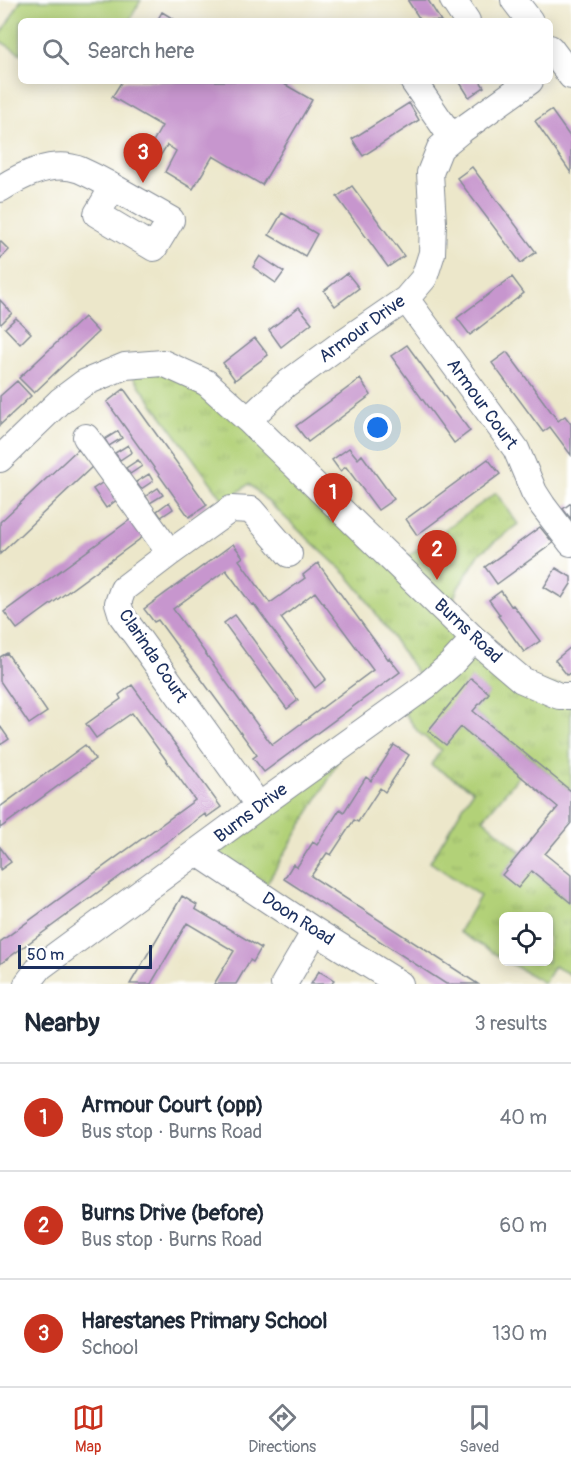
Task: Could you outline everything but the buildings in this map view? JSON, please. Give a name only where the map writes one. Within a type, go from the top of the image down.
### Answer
[{"type":"street","points":[[453,0],[465,18]]},
{"type":"street","points":[[514,0],[528,18]]},
{"type":"street","points":[[415,84],[452,138]]},
{"type":"street","name":"Armour Drive","points":[[248,420],[285,385],[406,299],[424,278],[432,253],[434,224],[430,173],[440,148],[518,85]]},
{"type":"street","points":[[0,189],[34,171],[59,167],[78,169],[113,187],[97,214],[154,248],[171,220]]},
{"type":"street","name":"Armour Court","points":[[406,299],[516,449],[534,492],[571,543]]},
{"type":"street","name":"Burns Road","points":[[0,459],[60,401],[84,383],[125,366],[163,363],[207,383],[474,639],[522,680],[559,696],[571,696]]},
{"type":"street","points":[[87,437],[170,553]]},
{"type":"street","name":"Clarinda Court","points":[[259,806],[122,616],[118,603],[123,589],[231,510],[251,510],[289,554]]},
{"type":"street","name":"Burns Drive","points":[[27,984],[40,968],[426,686],[474,639]]},
{"type":"street","name":"Doon Road","points":[[198,853],[315,932],[400,984]]},
{"type":"street","points":[[284,984],[315,932]]},
{"type":"green space","points":[[21,0],[141,0],[131,18],[18,18],[18,52],[0,41],[0,36]]},
{"type":"green space","points":[[125,366],[207,383],[397,564],[496,493],[518,524],[480,553],[458,588],[448,614],[522,680],[571,687],[571,791],[473,711],[488,693],[471,679],[461,727],[520,775],[483,819],[521,852],[502,875],[532,871],[571,903],[571,975],[554,966],[544,983],[515,966],[553,966],[553,912],[499,912],[499,957],[459,932],[480,896],[430,862],[473,790],[431,765],[441,750],[418,732],[399,705],[426,686],[347,575],[249,484],[225,502]]},
{"type":"green space","points":[[345,744],[329,779],[260,895],[198,853]]},
{"type":"place","name":"Harestanes Primary School","points":[[143,183]]},
{"type":"place","name":"Armour Court (opp)","points":[[333,523]]},
{"type":"place","name":"Burns Drive (before)","points":[[437,580]]}]
